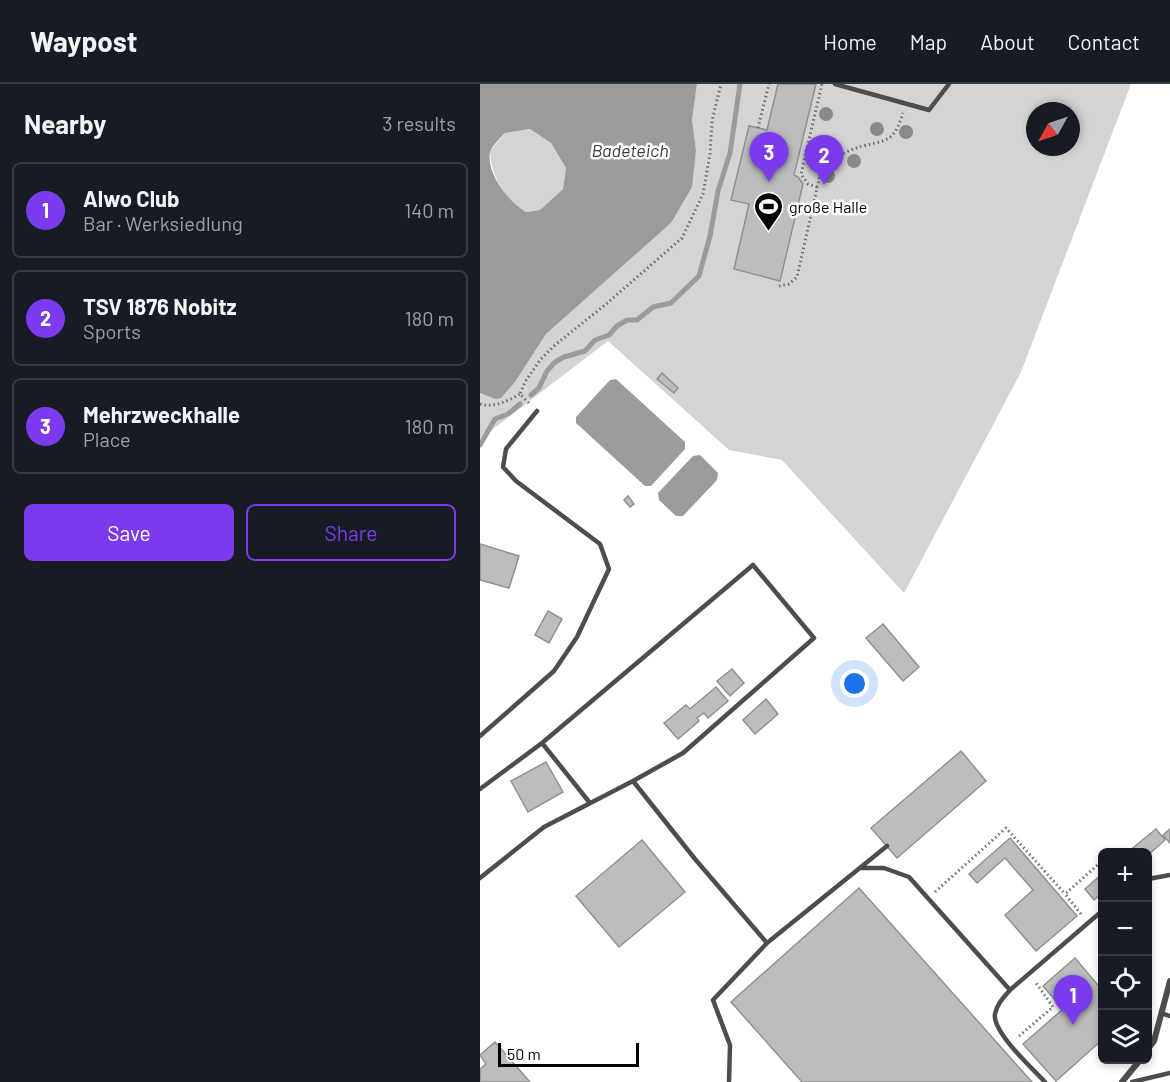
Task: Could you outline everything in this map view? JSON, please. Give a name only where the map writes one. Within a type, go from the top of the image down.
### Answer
[{"type":"street","points":[[1152,1044],[1170,981]]},
{"type":"street","points":[[1122,1082],[1136,1064]]},
{"type":"lane","points":[[835,84],[929,110],[949,84]]},
{"type":"lane","points":[[480,736],[554,671],[577,637],[609,569],[600,544],[516,481],[503,467],[506,449],[537,411]]},
{"type":"lane","points":[[480,789],[542,743],[753,565],[814,638],[683,753],[633,782],[544,826],[480,878]]},
{"type":"lane","points":[[542,743],[590,803]]},
{"type":"lane","points":[[633,782],[695,860],[768,942]]},
{"type":"lane","points":[[729,1082],[730,1045],[713,1000],[768,942],[886,846]]},
{"type":"lane","points":[[860,868],[884,868],[909,877],[1010,990]]},
{"type":"lane","points":[[1152,878],[1170,875]]},
{"type":"lane","points":[[1045,1082],[1001,1033],[994,1017],[999,1003],[1010,990],[1098,914]]},
{"type":"lane","points":[[1161,1013],[1170,1016]]},
{"type":"lane","points":[[1132,1082],[1170,1073]]},
{"type":"path","points":[[480,404],[487,406],[507,402],[520,394],[540,360],[555,345],[606,305],[682,238],[703,194],[710,154],[712,121],[721,84]]},
{"type":"path","points":[[758,128],[769,84]]},
{"type":"path","points":[[817,187],[808,184],[801,174],[822,84]]},
{"type":"path","points":[[779,286],[789,284],[797,277],[820,175],[826,165],[852,149],[890,137],[897,129],[907,104]]},
{"type":"path","points":[[520,394],[537,411]]},
{"type":"path","points":[[928,898],[1006,828],[1088,923]]},
{"type":"path","points":[[1065,894],[1098,865]]},
{"type":"path","points":[[1010,1043],[1053,1007],[1029,974]]},
{"type":"shaded area","points":[[697,84],[1131,84],[1021,372],[904,593],[782,460],[729,450],[608,341],[480,439],[480,393],[495,399],[515,382],[546,334],[671,223],[696,150],[692,120]]},
{"type":"shaded area","points":[[530,129],[551,143],[566,168],[563,189],[540,210],[525,212],[505,194],[500,186],[493,169],[490,151],[505,133]]},
{"type":"water","name":"Badeteich","points":[[480,84],[697,84],[692,120],[696,150],[692,187],[671,223],[546,334],[515,382],[501,398],[495,399],[480,393]],"holes":[[[530,129],[551,143],[566,168],[563,189],[540,210],[526,212],[513,202],[495,178],[490,152],[505,133]]]},
{"type":"water","points":[[616,379],[685,442],[685,449],[651,486],[645,486],[576,423],[576,417],[610,380]]},
{"type":"water","points":[[700,455],[718,473],[717,480],[683,516],[676,516],[659,500],[658,493],[693,456]]},
{"type":"building","points":[[778,84],[816,84],[794,175],[803,184],[780,281],[734,269],[749,204],[731,200],[749,126],[767,130]]},
{"type":"building","points":[[662,373],[678,388],[674,393],[657,379]]},
{"type":"building","points":[[628,496],[634,504],[630,507],[624,500]]},
{"type":"building","points":[[480,544],[519,556],[509,588],[480,580]]},
{"type":"building","points":[[548,611],[562,619],[549,643],[535,635]]},
{"type":"building","points":[[883,624],[919,667],[903,681],[866,638]]},
{"type":"building","points":[[732,669],[744,683],[730,696],[717,681]]},
{"type":"building","points":[[716,687],[728,701],[708,718],[704,713],[697,718],[699,721],[678,739],[664,723],[686,705],[690,709]]},
{"type":"building","points":[[766,699],[778,714],[755,734],[743,720]]},
{"type":"building","points":[[961,751],[986,781],[897,858],[871,828]]},
{"type":"building","points":[[546,762],[563,792],[528,812],[511,781]]},
{"type":"building","points":[[1156,829],[1165,840],[1152,851],[1152,848],[1133,848]]},
{"type":"building","points":[[1170,829],[1170,843],[1163,835]]},
{"type":"building","points":[[1010,838],[1077,916],[1036,951],[1005,915],[1033,890],[1005,858],[977,883],[969,874]]},
{"type":"building","points":[[642,840],[685,892],[619,947],[576,896]]},
{"type":"building","points":[[1098,878],[1098,896],[1094,900],[1085,889]]},
{"type":"building","points":[[859,888],[1032,1082],[802,1082],[731,1002]]},
{"type":"building","points":[[1075,958],[1098,985],[1098,1044],[1056,1081],[1023,1044],[1063,1009],[1043,986]]},
{"type":"building","points":[[495,1042],[530,1082],[480,1082],[480,1069],[486,1064],[480,1055]]},
{"type":"waterway","points":[[531,395],[539,388],[547,371],[555,362],[585,351],[595,340],[609,335],[627,320],[637,320],[653,307],[671,303],[699,276],[710,236],[718,191],[730,153],[740,84]]},
{"type":"waterway","points":[[480,445],[495,419],[508,414],[520,404]]},
{"type":"place","name":"Mehrzweckhalle","points":[[769,182]]},
{"type":"place","name":"TSV 1876 Nobitz","points":[[824,185]]},
{"type":"place","name":"große Halle","points":[[768,232]]},
{"type":"place","name":"Alwo Club","points":[[1073,1025]]}]
